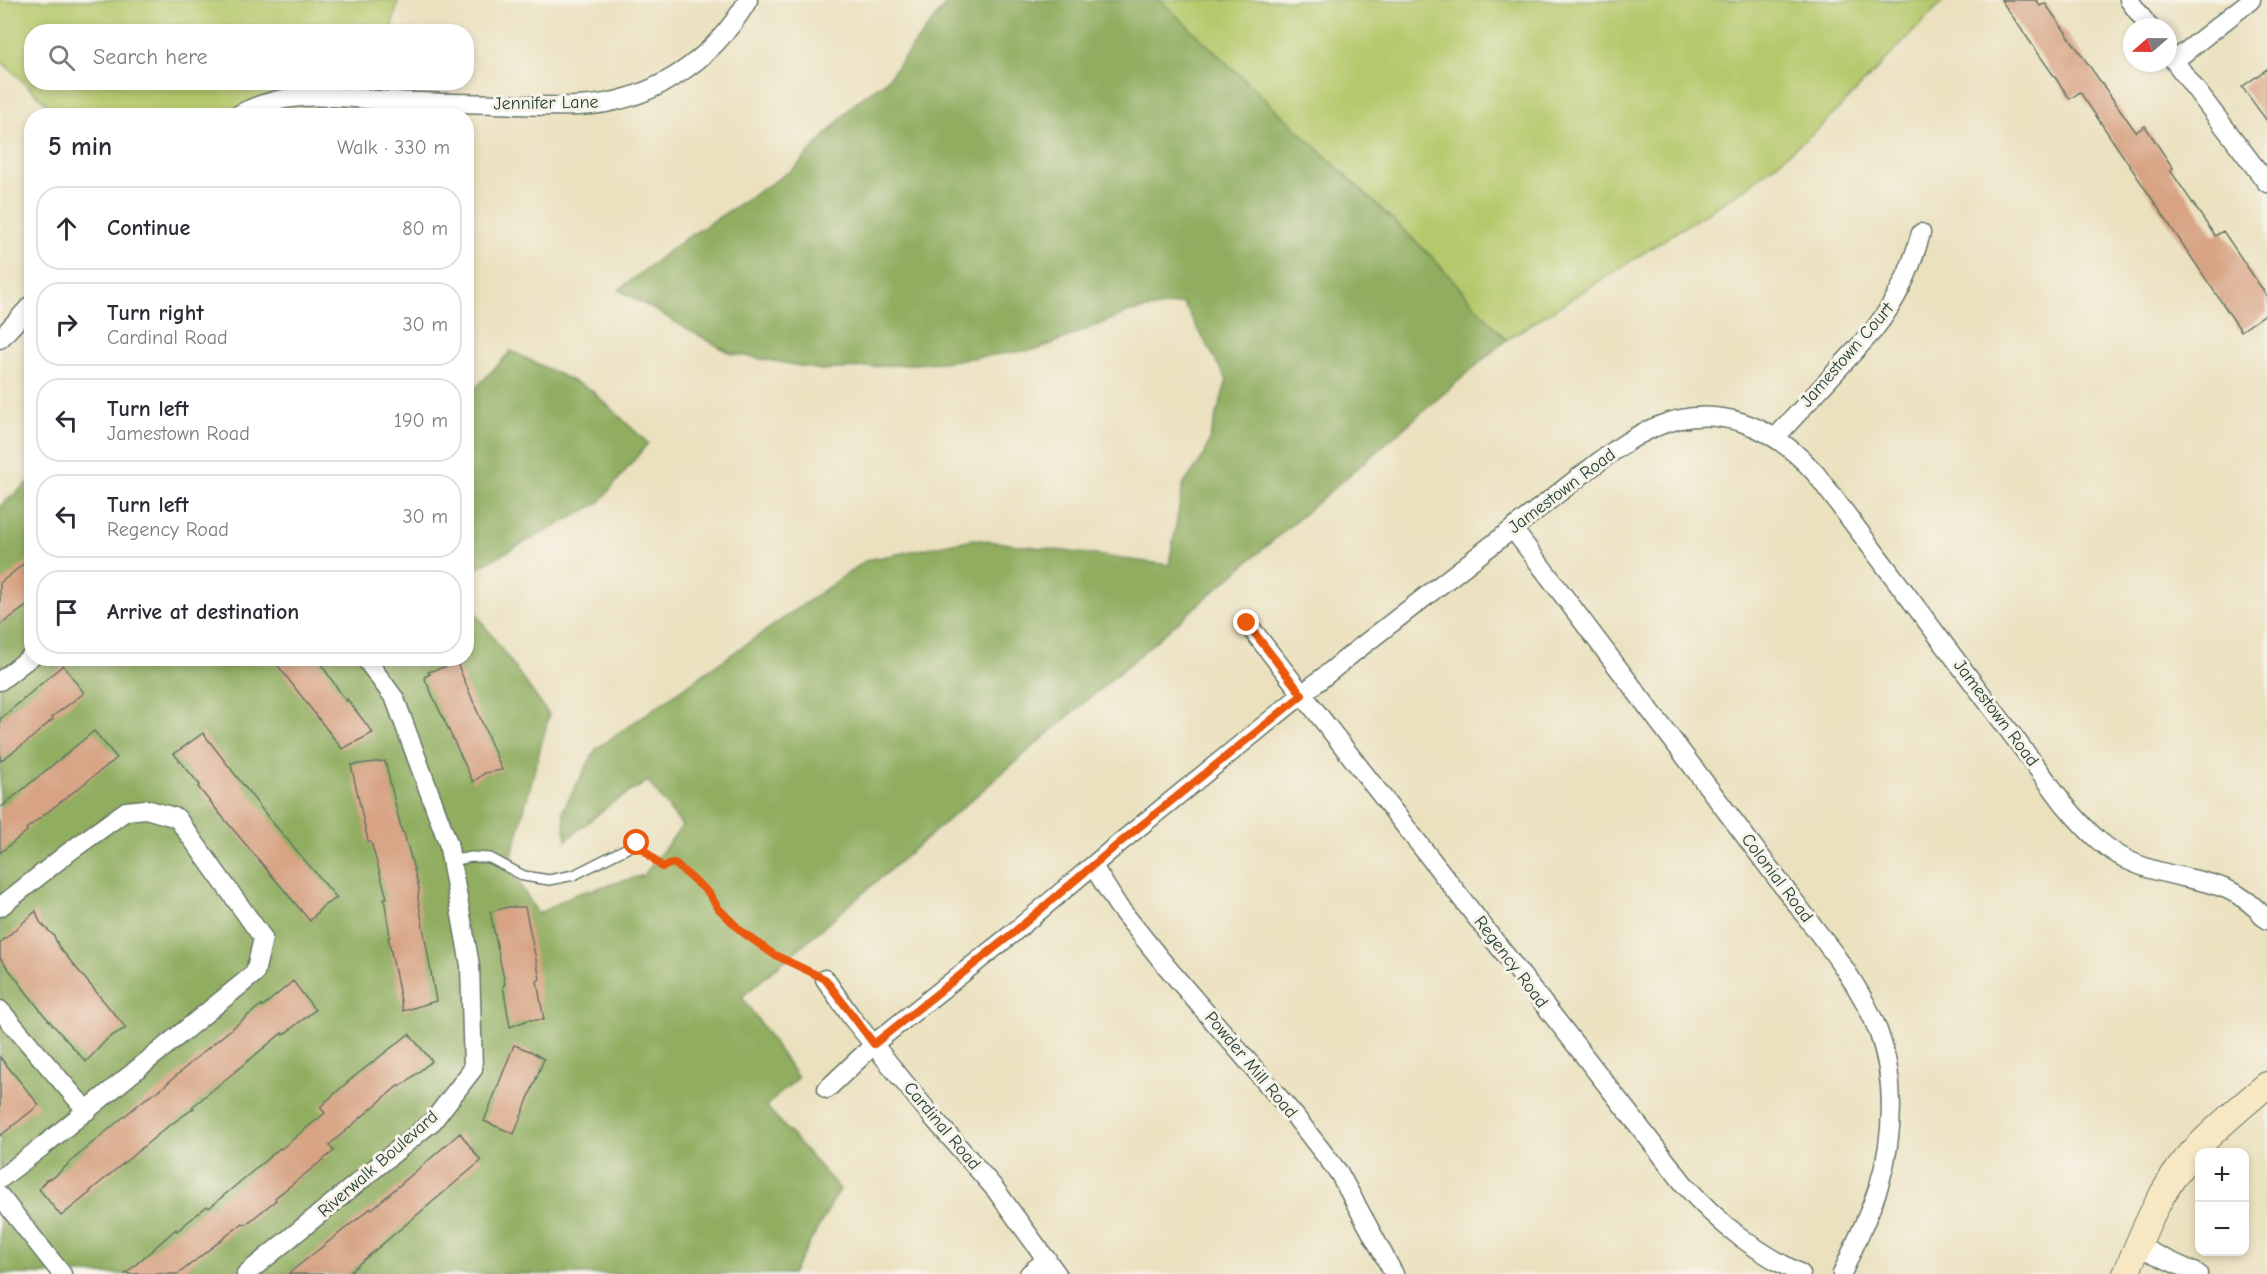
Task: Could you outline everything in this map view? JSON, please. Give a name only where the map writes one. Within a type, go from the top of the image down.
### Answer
[{"type":"street","name":"Jennifer Lane","points":[[254,108],[268,102],[322,95],[405,101],[552,106],[580,106],[609,102],[636,96],[684,71],[723,35],[748,0]]},
{"type":"street","points":[[2129,0],[2142,18]]},
{"type":"street","points":[[2177,53],[2251,0]]},
{"type":"street","points":[[2177,65],[2267,183]]},
{"type":"street","name":"Jamestown Court","points":[[1776,437],[1888,312],[1909,272],[1921,233]]},
{"type":"street","points":[[0,339],[24,313]]},
{"type":"street","name":"Jamestown Road","points":[[827,1089],[874,1044],[1013,933],[1360,647],[1611,453],[1653,428],[1677,419],[1703,415],[1728,418],[1754,426],[1776,437],[1799,454],[2065,805],[2098,841],[2118,855],[2140,865],[2209,881],[2248,902],[2267,920]]},
{"type":"street","name":"Colonial Road","points":[[1513,529],[1835,955],[1870,1013],[1879,1033],[1888,1072],[1891,1112],[1888,1142],[1879,1185],[1842,1274]]},
{"type":"street","name":"Regency Road","points":[[1247,623],[1533,992],[1698,1200],[1751,1247],[1801,1274]]},
{"type":"street","points":[[0,681],[24,662]]},
{"type":"street","name":"Riverwalk Boulevard","points":[[246,1274],[433,1120],[473,1069],[470,964],[448,843],[395,699],[371,666]]},
{"type":"street","points":[[0,907],[69,852],[126,811],[146,808],[177,818],[263,938],[255,973],[0,1179]]},
{"type":"street","name":"Powder Mill Road","points":[[1093,866],[1118,906],[1166,966],[1294,1115],[1339,1173],[1394,1274]]},
{"type":"street","name":"Cardinal Road","points":[[825,979],[930,1114],[995,1189],[1052,1267]]},
{"type":"street","points":[[0,1010],[87,1111]]},
{"type":"street","points":[[2126,1274],[2137,1246],[2169,1184],[2190,1155],[2217,1128],[2267,1085]]},
{"type":"street","points":[[0,1196],[60,1273]]},
{"type":"street","points":[[2137,1246],[2198,1274]]},
{"type":"street","points":[[1029,1274],[1052,1267]]},
{"type":"lane","points":[[452,861],[471,857],[490,858],[524,876],[549,880],[574,875],[637,843]]},
{"type":"path","points":[[637,843],[662,867],[674,863],[708,892],[719,909],[741,931],[773,954],[825,979]]},
{"type":"green space","points":[[0,0],[398,0],[393,24],[24,24],[24,82],[0,60]]},
{"type":"green space","points":[[949,0],[1160,0],[1433,258],[1506,340],[742,997],[798,1078],[766,1106],[840,1189],[792,1274],[0,1274],[0,506],[24,486],[24,666],[474,666],[474,611],[549,715],[509,867],[538,914],[573,895],[644,875],[682,826],[648,781],[612,803],[566,840],[563,810],[596,749],[867,560],[974,539],[1169,565],[1183,485],[1205,454],[1227,380],[1183,303],[1129,312],[1039,349],[942,362],[822,370],[730,353],[619,290],[679,243],[795,168],[857,101],[885,82]]},
{"type":"green space","points":[[1160,0],[1944,0],[1825,123],[1746,188],[1506,340],[1433,258]]},
{"type":"green space","points":[[32,90],[377,90],[375,98],[247,108],[51,108]]},
{"type":"green space","points":[[511,351],[591,390],[648,443],[599,503],[474,569],[474,390]]},
{"type":"building","points":[[2001,0],[2036,0],[2040,6],[2045,3],[2136,132],[2145,126],[2173,168],[2170,170],[2215,236],[2223,231],[2267,296],[2267,313],[2241,331],[2080,92],[2070,99]]},
{"type":"building","points":[[2267,69],[2267,121],[2242,87]]},
{"type":"building","points":[[24,564],[24,608],[0,625],[0,583]]},
{"type":"building","points":[[62,666],[84,693],[52,717],[53,719],[28,741],[0,761],[0,719]]},
{"type":"building","points":[[278,666],[322,666],[346,701],[347,699],[373,733],[342,749]]},
{"type":"building","points":[[447,666],[458,666],[502,770],[485,773],[473,782],[424,677],[430,674],[428,672]]},
{"type":"building","points":[[94,731],[117,758],[26,829],[27,831],[0,853],[0,808]]},
{"type":"building","points":[[203,733],[268,817],[337,898],[323,906],[310,921],[198,787],[200,785],[174,754]]},
{"type":"building","points":[[385,761],[402,832],[419,888],[418,898],[436,1001],[403,1011],[388,937],[390,936],[384,898],[387,898],[371,842],[368,841],[351,765]]},
{"type":"building","points":[[508,907],[525,907],[540,979],[537,981],[544,1020],[528,1020],[510,1027],[503,986],[505,984],[490,912]]},
{"type":"building","points":[[36,911],[40,922],[54,936],[59,947],[126,1028],[108,1038],[86,1062],[44,1015],[0,958],[0,943]]},
{"type":"building","points":[[293,981],[315,1010],[283,1035],[282,1033],[61,1216],[39,1189],[46,1180],[54,1177],[145,1099],[161,1089],[203,1052]]},
{"type":"building","points":[[409,1034],[432,1061],[400,1087],[399,1085],[329,1145],[334,1151],[245,1225],[243,1223],[178,1274],[125,1274],[176,1229],[177,1231],[207,1206],[209,1208],[325,1113],[320,1107],[351,1079]]},
{"type":"building","points":[[514,1045],[544,1059],[514,1134],[484,1121]]},
{"type":"building","points":[[0,1057],[39,1105],[0,1136]]},
{"type":"building","points":[[460,1133],[481,1161],[347,1274],[288,1274],[372,1209]]},
{"type":"route","points":[[637,843],[662,867],[674,863],[708,892],[719,909],[741,931],[773,954],[825,979],[852,1018],[874,1044],[1013,933],[1117,845],[1302,695],[1247,623]]}]
